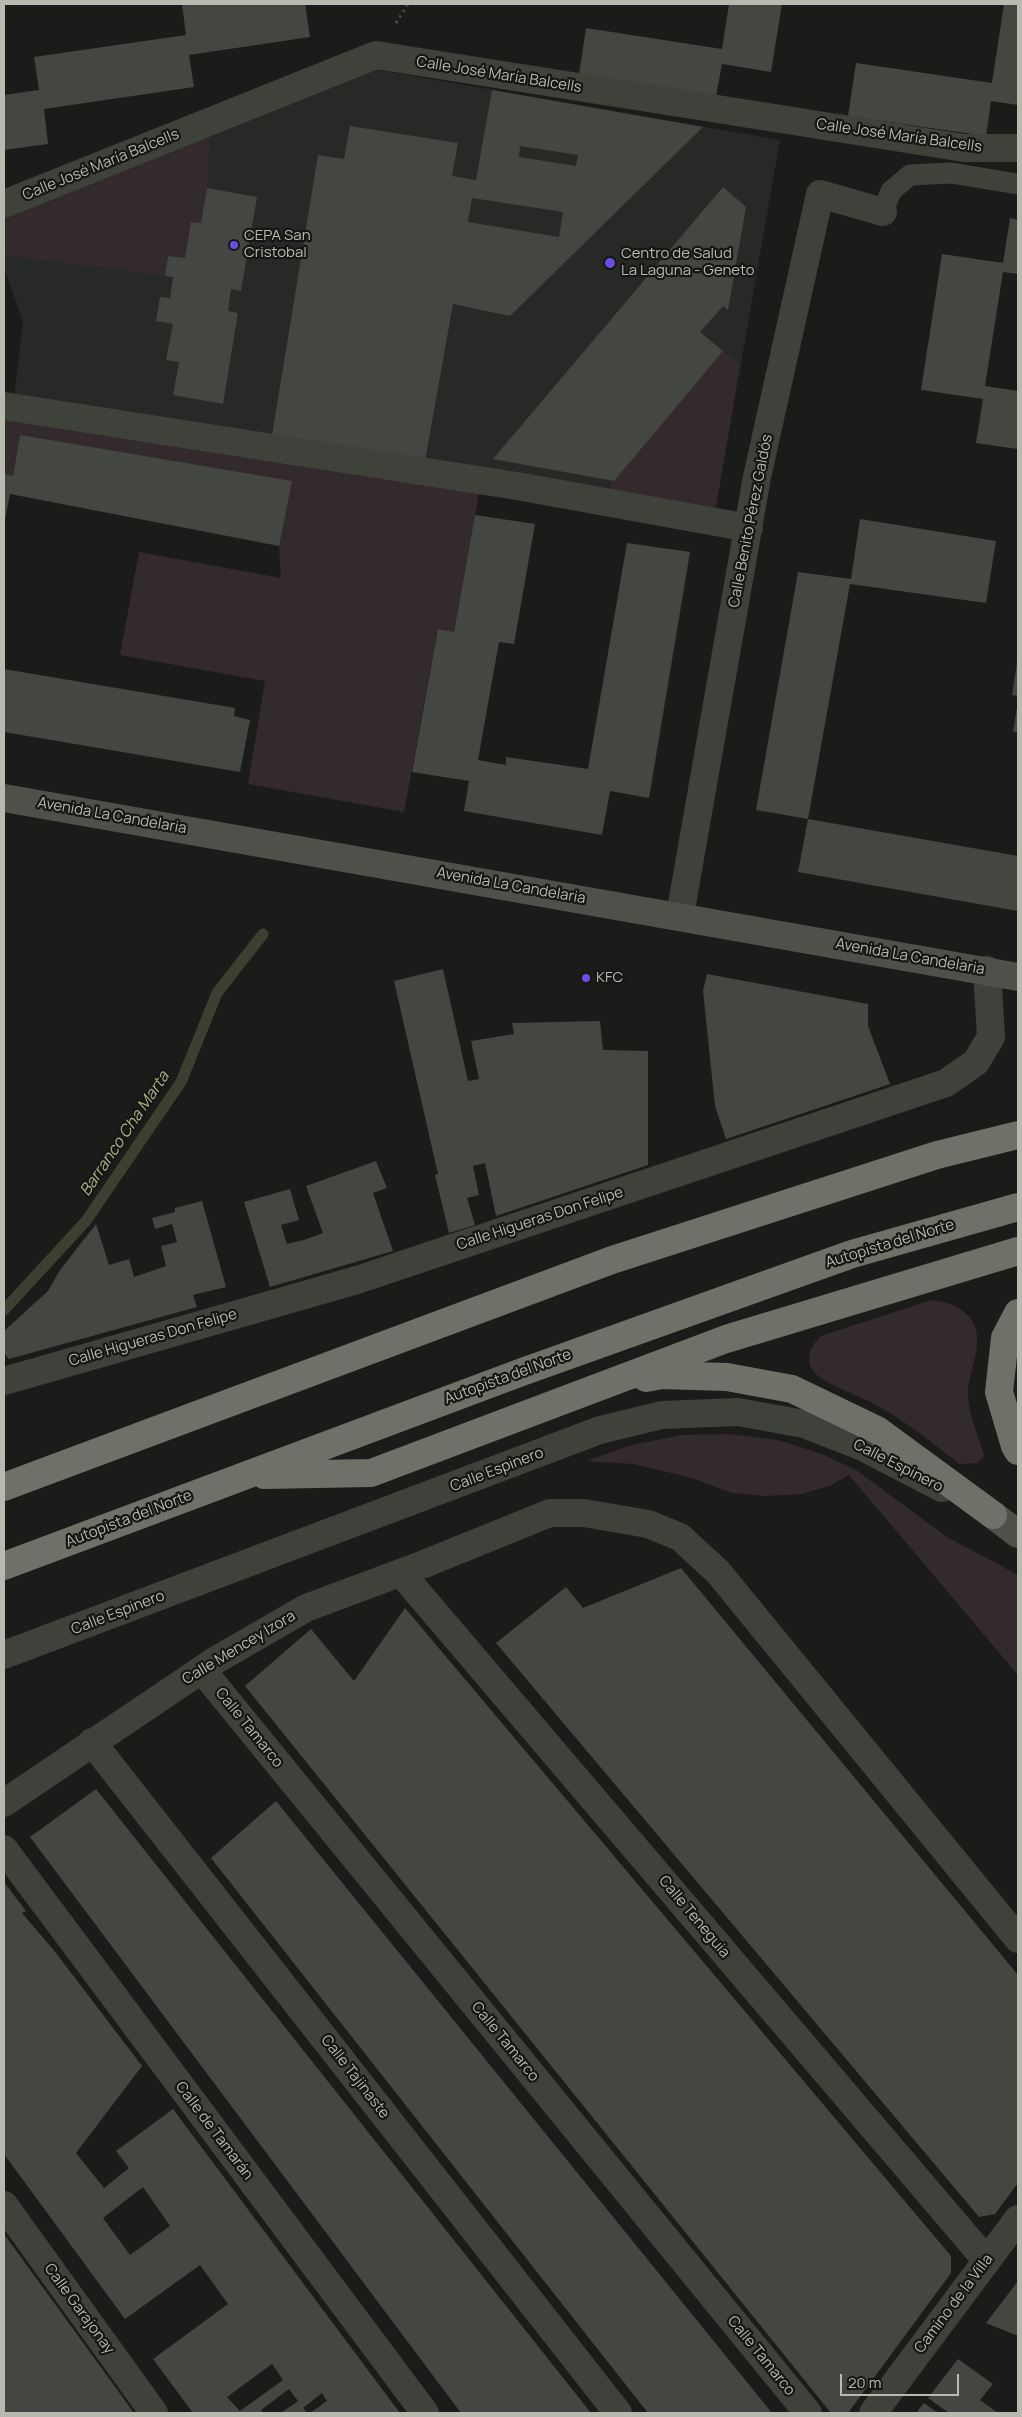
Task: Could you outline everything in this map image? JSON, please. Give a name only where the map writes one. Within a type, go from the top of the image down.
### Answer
[{"type":"highway","points":[[4,1487],[612,1260],[937,1155],[1018,1135]]},
{"type":"highway","name":"Autopista del Norte","points":[[4,1566],[522,1372],[852,1254],[1018,1207]]},
{"type":"highway","points":[[243,1476],[372,1473],[726,1339],[1018,1251]]},
{"type":"highway","points":[[1018,1313],[1006,1338],[999,1392],[1014,1446],[1018,1451]]},
{"type":"highway","points":[[602,1386],[662,1375],[727,1377],[792,1389],[877,1430],[993,1515]]},
{"type":"street","name":"Calle José María Balcells","points":[[4,204],[376,56],[964,148],[1018,148]]},
{"type":"street","name":"Calle Benito Pérez Galdós","points":[[680,915],[757,477],[820,194],[883,212]]},
{"type":"street","points":[[4,406],[507,485],[749,528]]},
{"type":"street","name":"Avenida La Candelaria","points":[[4,798],[680,915],[1018,977]]},
{"type":"street","name":"Calle Higueras Don Felipe","points":[[4,1381],[357,1280],[946,1084],[976,1062],[991,1037],[987,970]]},
{"type":"street","name":"Calle Espinero","points":[[4,1655],[600,1430],[662,1415],[738,1412],[804,1424],[863,1447],[993,1515]]},
{"type":"street","name":"Calle Mencey Izora","points":[[4,1803],[92,1742],[233,1649],[306,1608],[358,1587],[402,1573],[550,1513],[584,1513],[648,1524],[680,1537],[718,1572],[1018,1940]]},
{"type":"street","points":[[993,1515],[1018,1534]]},
{"type":"street","name":"Calle Teneguia","points":[[402,1573],[986,2261]]},
{"type":"street","name":"Calle Tamarco","points":[[202,1670],[808,2413]]},
{"type":"street","name":"Calle Tajinaste","points":[[92,1742],[618,2413]]},
{"type":"street","name":"Calle de Tamarán","points":[[4,1849],[425,2413]]},
{"type":"street","name":"Calle Garajonay","points":[[4,2205],[154,2413]]},
{"type":"street","name":"Camino de la Villa","points":[[873,2413],[1018,2219]]},
{"type":"lane","points":[[883,212],[892,192],[910,176],[951,173],[1018,184]]},
{"type":"shaded area","points":[[373,69],[780,140],[715,512],[14,398],[23,322],[4,267],[4,219]]},
{"type":"shaded area","points":[[210,136],[207,188],[201,223],[191,222],[185,258],[168,256],[165,276],[4,255],[4,219]]},
{"type":"shaded area","points":[[723,351],[740,365],[715,512],[610,494],[612,480]]},
{"type":"shaded area","points":[[4,419],[479,493],[454,632],[438,629],[404,812],[248,784],[265,681],[120,655],[139,552],[281,578],[279,546],[20,435],[13,476],[4,474]]},
{"type":"shaded area","points":[[931,1300],[949,1304],[964,1312],[970,1318],[977,1334],[975,1356],[969,1381],[968,1401],[984,1456],[978,1463],[960,1464],[887,1411],[820,1377],[815,1373],[810,1364],[811,1349],[821,1336]]},
{"type":"shaded area","points":[[730,1434],[778,1440],[822,1454],[856,1470],[947,1537],[1018,1575],[1018,1675],[849,1475],[829,1486],[801,1494],[765,1496],[732,1493],[692,1478],[633,1464],[586,1461],[632,1445],[682,1435]]},
{"type":"building","points":[[182,4],[305,4],[310,37],[189,55],[194,87],[44,109],[48,144],[4,150],[4,95],[39,90],[34,57],[186,35]]},
{"type":"building","points":[[729,4],[782,4],[771,72],[722,64],[715,102],[578,81],[586,28],[722,49]]},
{"type":"building","points":[[1004,4],[1018,4],[1018,105],[991,101],[986,136],[848,116],[856,63],[992,83]]},
{"type":"building","points":[[492,90],[703,127],[510,316],[453,304],[425,461],[271,441],[318,155],[344,159],[350,126],[458,143],[452,176],[476,180]],"holes":[[[520,146],[578,155],[576,166],[519,157]],[[472,198],[563,212],[559,237],[468,222]]]},
{"type":"building","points":[[723,187],[746,207],[728,310],[723,306],[700,332],[723,351],[614,481],[493,459]]},
{"type":"building","points":[[207,188],[257,197],[241,291],[231,289],[228,311],[238,313],[223,404],[173,395],[179,362],[166,360],[173,324],[156,321],[160,297],[170,298],[173,277],[165,276],[168,256],[185,258],[191,222],[201,223]]},
{"type":"building","points":[[1010,218],[1018,220],[1018,274],[1003,272],[985,386],[1018,391],[1018,449],[976,443],[983,399],[921,390],[942,254],[1003,263]]},
{"type":"building","points":[[20,435],[292,481],[279,546],[10,494],[4,524],[4,474],[13,476]]},
{"type":"building","points":[[475,515],[535,524],[514,644],[499,642],[478,760],[506,765],[506,757],[588,769],[627,543],[690,552],[649,798],[610,791],[602,835],[464,811],[469,781],[412,772],[438,629],[454,632]]},
{"type":"building","points":[[860,519],[996,541],[986,603],[850,584],[808,819],[756,810],[798,572],[851,579]]},
{"type":"building","points":[[1018,663],[1018,696],[1012,695]]},
{"type":"building","points":[[4,669],[235,708],[234,716],[250,720],[240,772],[4,732]]},
{"type":"building","points":[[1017,708],[1018,732],[1013,732]]},
{"type":"building","points":[[808,819],[1018,856],[1018,911],[798,872]]},
{"type":"building","points":[[443,969],[468,1081],[479,1079],[471,1041],[514,1034],[512,1023],[600,1021],[603,1050],[648,1051],[648,1165],[496,1216],[485,1163],[473,1166],[479,1195],[467,1198],[475,1225],[449,1233],[435,1175],[438,1174],[394,981]]},
{"type":"building","points":[[707,974],[868,1004],[868,1026],[890,1084],[726,1139],[715,1106],[703,991]]},
{"type":"building","points":[[376,1161],[387,1188],[373,1193],[393,1251],[270,1287],[244,1202],[290,1189],[299,1220],[281,1225],[287,1244],[304,1240],[323,1233],[306,1186]]},
{"type":"building","points":[[202,1201],[226,1287],[193,1295],[197,1307],[9,1359],[4,1353],[4,1331],[48,1291],[60,1270],[96,1224],[109,1265],[129,1259],[134,1277],[166,1266],[161,1246],[177,1242],[172,1224],[155,1229],[152,1218],[175,1212],[175,1208]]},
{"type":"building","points":[[681,1568],[1018,1975],[1018,2183],[995,2214],[979,2217],[496,1643],[566,1587],[583,1608]]},
{"type":"building","points":[[405,1608],[951,2256],[951,2273],[848,2413],[831,2413],[245,1686],[311,1629],[354,1681]]},
{"type":"building","points":[[96,1789],[591,2413],[461,2413],[30,1837]]},
{"type":"building","points":[[276,1801],[772,2413],[648,2413],[211,1858]]},
{"type":"building","points":[[4,1882],[26,1911],[22,1913],[56,1953],[142,2066],[76,2153],[104,2188],[129,2168],[116,2151],[173,2109],[400,2413],[310,2413],[327,2401],[322,2393],[303,2408],[307,2413],[281,2413],[298,2401],[289,2389],[261,2410],[263,2413],[193,2413],[153,2359],[228,2304],[200,2265],[125,2319],[4,2154]],"holes":[[[143,2187],[170,2226],[130,2255],[103,2218]],[[272,2364],[283,2380],[240,2411],[227,2397]]]},
{"type":"building","points":[[4,2234],[108,2377],[134,2413],[4,2413]]},
{"type":"building","points":[[1018,2281],[1018,2336],[986,2323]]},
{"type":"building","points":[[958,2359],[993,2384],[980,2400],[998,2413],[949,2413],[928,2398]]},
{"type":"building","points":[[924,2403],[938,2413],[916,2413]]},
{"type":"waterway","name":"Barranco Cha Marta","points":[[4,1310],[86,1221],[181,1082],[217,993],[263,934]]},
{"type":"place","name":"CEPA San Cristobal","points":[[234,245]]},
{"type":"place","name":"Centro de Salud La Laguna - Geneto","points":[[610,263]]},
{"type":"place","name":"KFC","points":[[586,978]]}]
